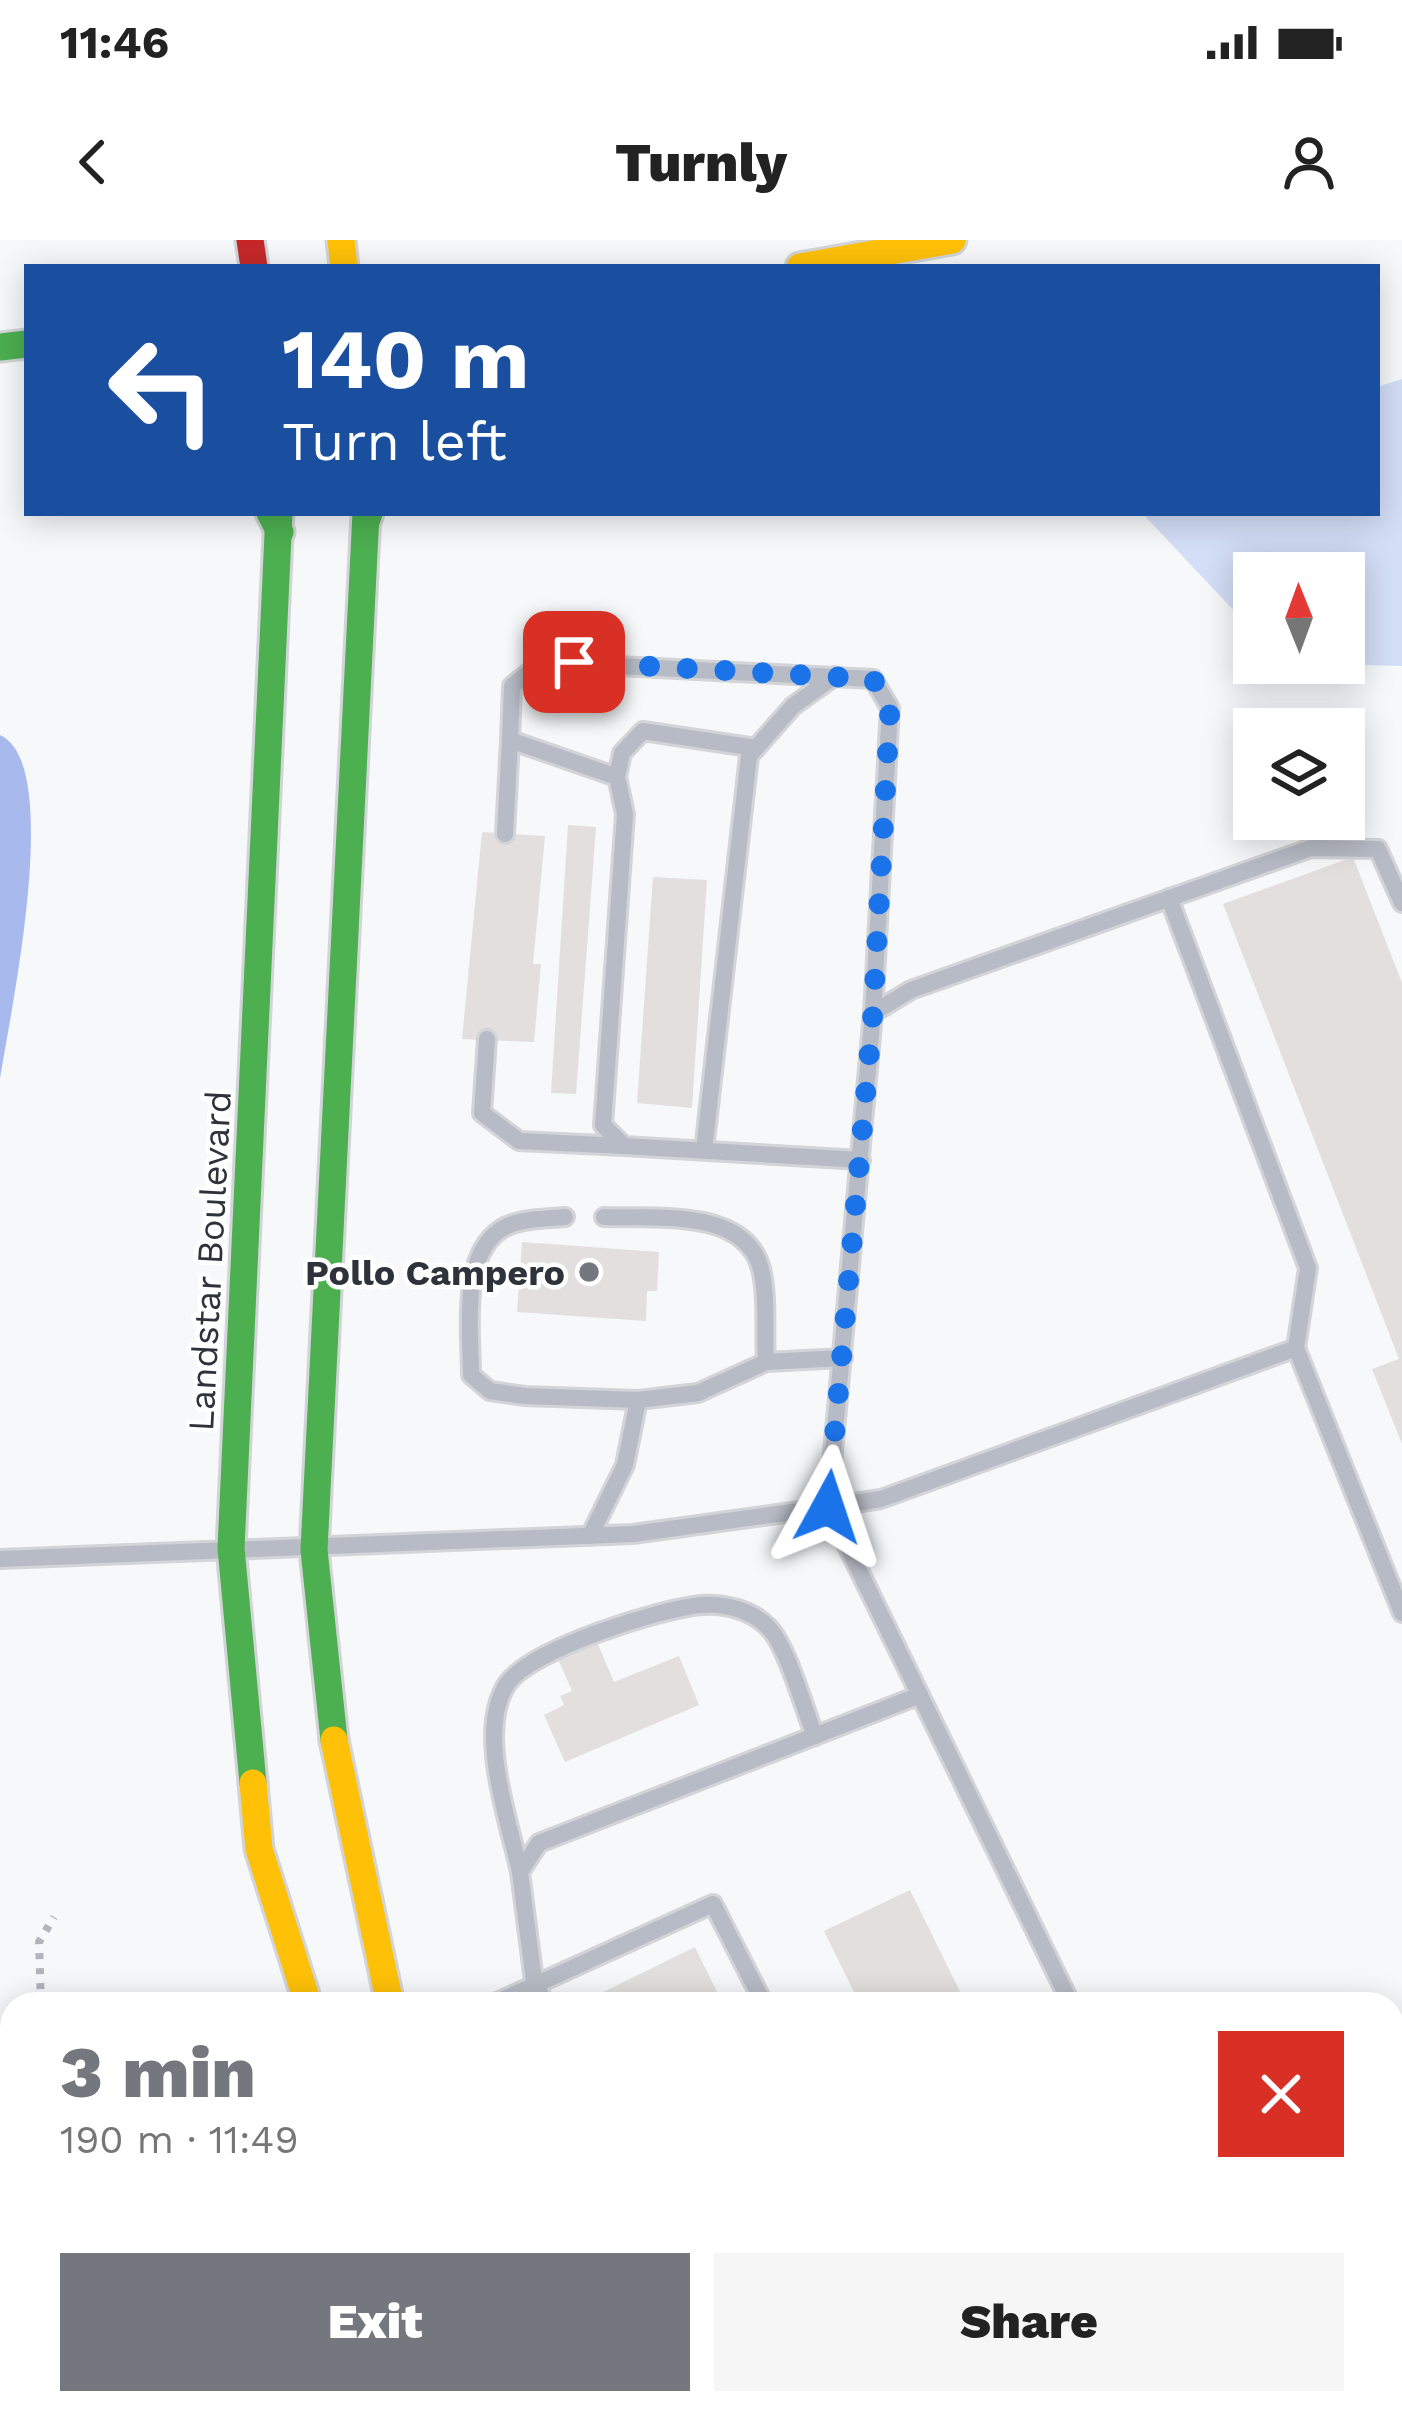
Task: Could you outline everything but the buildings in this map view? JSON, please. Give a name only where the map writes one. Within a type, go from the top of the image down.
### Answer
[{"type":"main road","points":[[817,264],[952,240]]},
{"type":"main road","points":[[367,516],[314,1550],[338,1775],[387,1992]]},
{"type":"main road","name":"Landstar Boulevard","points":[[276,519],[231,1549],[259,1849],[304,1992]]},
{"type":"lane","points":[[505,834],[512,686],[542,662],[873,679],[890,708],[873,1013],[828,1507],[1065,1992]]},
{"type":"lane","points":[[704,1150],[748,756],[793,706],[836,676]]},
{"type":"lane","points":[[624,1146],[603,1125],[625,814],[617,778],[622,753],[643,731],[755,748]]},
{"type":"lane","points":[[510,740],[617,778]]},
{"type":"lane","points":[[873,1013],[911,990],[1311,848],[1378,849],[1402,903]]},
{"type":"lane","points":[[1169,898],[1309,1268],[1296,1348],[1402,1613]]},
{"type":"lane","points":[[487,1039],[482,1113],[519,1141],[861,1160]]},
{"type":"lane","points":[[565,1217],[500,1230],[485,1248],[472,1285],[471,1375],[490,1390],[524,1396],[638,1400],[698,1393],[766,1362],[843,1358]]},
{"type":"lane","points":[[604,1217],[695,1221],[727,1228],[744,1240],[761,1267],[766,1362]]},
{"type":"lane","points":[[0,1559],[590,1536],[881,1499],[1296,1348]]},
{"type":"lane","points":[[590,1536],[625,1465],[638,1400]]},
{"type":"lane","points":[[539,1992],[533,1981],[520,1872],[494,1764],[498,1714],[508,1683],[546,1655],[702,1605],[746,1610],[772,1630],[815,1736]]},
{"type":"lane","points":[[520,1872],[539,1843],[920,1694]]},
{"type":"lane","points":[[514,1992],[713,1904],[758,1992]]},
{"type":"path","points":[[41,1992],[39,1942],[54,1917]]},
{"type":"shaded area","points":[[1402,379],[1402,666],[1365,665],[1365,552],[1233,552],[1233,610],[1145,516],[1380,516],[1380,386]]},
{"type":"water","points":[[0,735],[19,756],[29,792],[31,841],[21,951],[0,1079]]},
{"type":"traffic: fast","points":[[0,347],[24,344]]},
{"type":"traffic: fast","points":[[272,516],[280,532]]},
{"type":"traffic: fast","points":[[253,1783],[231,1548],[279,516]]},
{"type":"traffic: fast","points":[[334,1740],[314,1550],[366,516]]},
{"type":"traffic: fast","points":[[366,522],[368,516]]},
{"type":"traffic: slow","points":[[341,240],[344,264]]},
{"type":"traffic: slow","points":[[817,264],[952,240]]},
{"type":"traffic: slow","points":[[334,1740],[387,1992]]},
{"type":"traffic: slow","points":[[253,1783],[259,1849],[304,1992]]},
{"type":"traffic: jam","points":[[250,240],[254,264]]},
{"type":"place","name":"Pollo Campero","points":[[589,1272]]},
{"type":"route","points":[[574,662],[873,679],[890,708],[873,1013],[828,1507]]}]
